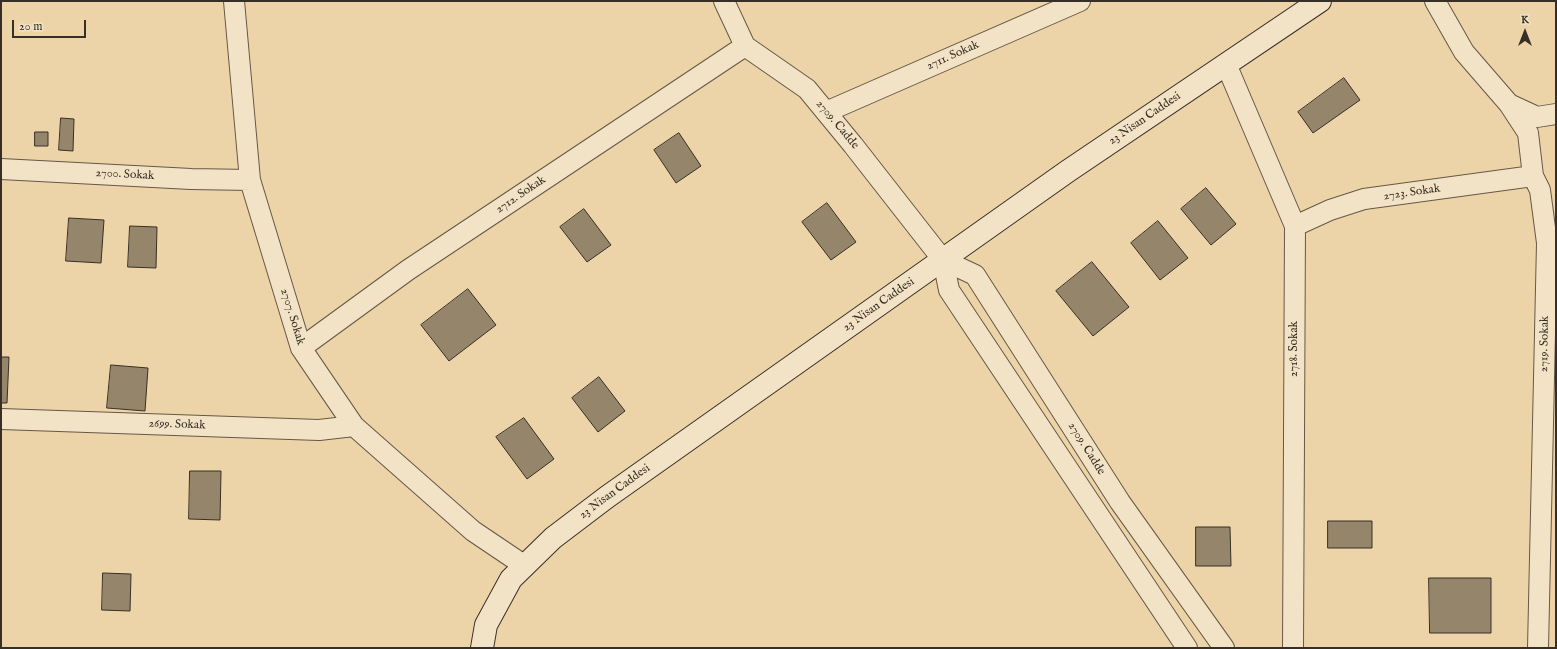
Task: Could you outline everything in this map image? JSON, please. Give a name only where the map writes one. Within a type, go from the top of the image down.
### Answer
[{"type":"main road","name":"23 Nisan Caddesi","points":[[482,648],[486,625],[511,579],[553,538],[607,498],[1068,171],[1320,1]]},
{"type":"street","name":"2707. Sokak","points":[[234,1],[250,180],[301,348],[354,426],[473,531],[525,566]]},
{"type":"street","points":[[724,1],[745,46]]},
{"type":"street","name":"2711. Sokak","points":[[826,112],[1080,1]]},
{"type":"street","name":"2719. Sokak","points":[[1435,1],[1464,52],[1509,104],[1528,133],[1533,176],[1540,190],[1547,243],[1538,648]]},
{"type":"street","name":"2709. Cadde","points":[[745,46],[807,89],[943,260],[975,275],[1120,502],[1224,648]]},
{"type":"street","name":"2712. Sokak","points":[[301,348],[414,266],[745,46]]},
{"type":"street","name":"2718. Sokak","points":[[1226,64],[1295,226],[1293,648]]},
{"type":"street","points":[[1509,104],[1537,117],[1556,114]]},
{"type":"street","name":"2700. Sokak","points":[[1,169],[191,179],[250,180]]},
{"type":"street","name":"2723. Sokak","points":[[1295,226],[1330,210],[1364,199],[1533,176]]},
{"type":"street","name":"2709. Cadde","points":[[943,260],[949,290],[1187,648]]},
{"type":"street","name":"2699. Sokak","points":[[1,419],[319,430],[354,426]]},
{"type":"building","points":[[1344,78],[1360,100],[1313,133],[1298,112]]},
{"type":"building","points":[[61,118],[74,119],[73,151],[59,150]]},
{"type":"building","points":[[35,132],[48,132],[48,146],[35,146]]},
{"type":"building","points":[[679,133],[701,166],[676,183],[654,150]]},
{"type":"building","points":[[1206,188],[1236,224],[1211,245],[1181,209]]},
{"type":"building","points":[[827,203],[856,242],[831,260],[802,222]]},
{"type":"building","points":[[584,209],[611,245],[587,262],[560,227]]},
{"type":"building","points":[[69,218],[104,220],[101,263],[66,261]]},
{"type":"building","points":[[1158,221],[1188,258],[1160,280],[1131,243]]},
{"type":"building","points":[[130,226],[157,227],[156,268],[128,267]]},
{"type":"building","points":[[1092,262],[1129,307],[1093,336],[1056,291]]},
{"type":"building","points":[[468,289],[496,325],[449,361],[421,325]]},
{"type":"building","points":[[1,357],[9,357],[7,403],[1,403]]},
{"type":"building","points":[[111,365],[148,368],[145,411],[107,408]]},
{"type":"building","points":[[599,377],[625,411],[598,432],[572,398]]},
{"type":"building","points":[[524,418],[554,459],[527,479],[496,437]]},
{"type":"building","points":[[190,471],[221,471],[220,520],[189,519]]},
{"type":"building","points":[[1328,521],[1372,521],[1372,548],[1328,548]]},
{"type":"building","points":[[1196,527],[1230,527],[1231,566],[1196,566]]},
{"type":"building","points":[[103,573],[131,574],[130,611],[102,610]]},
{"type":"building","points":[[1429,578],[1491,578],[1491,633],[1430,633]]}]
